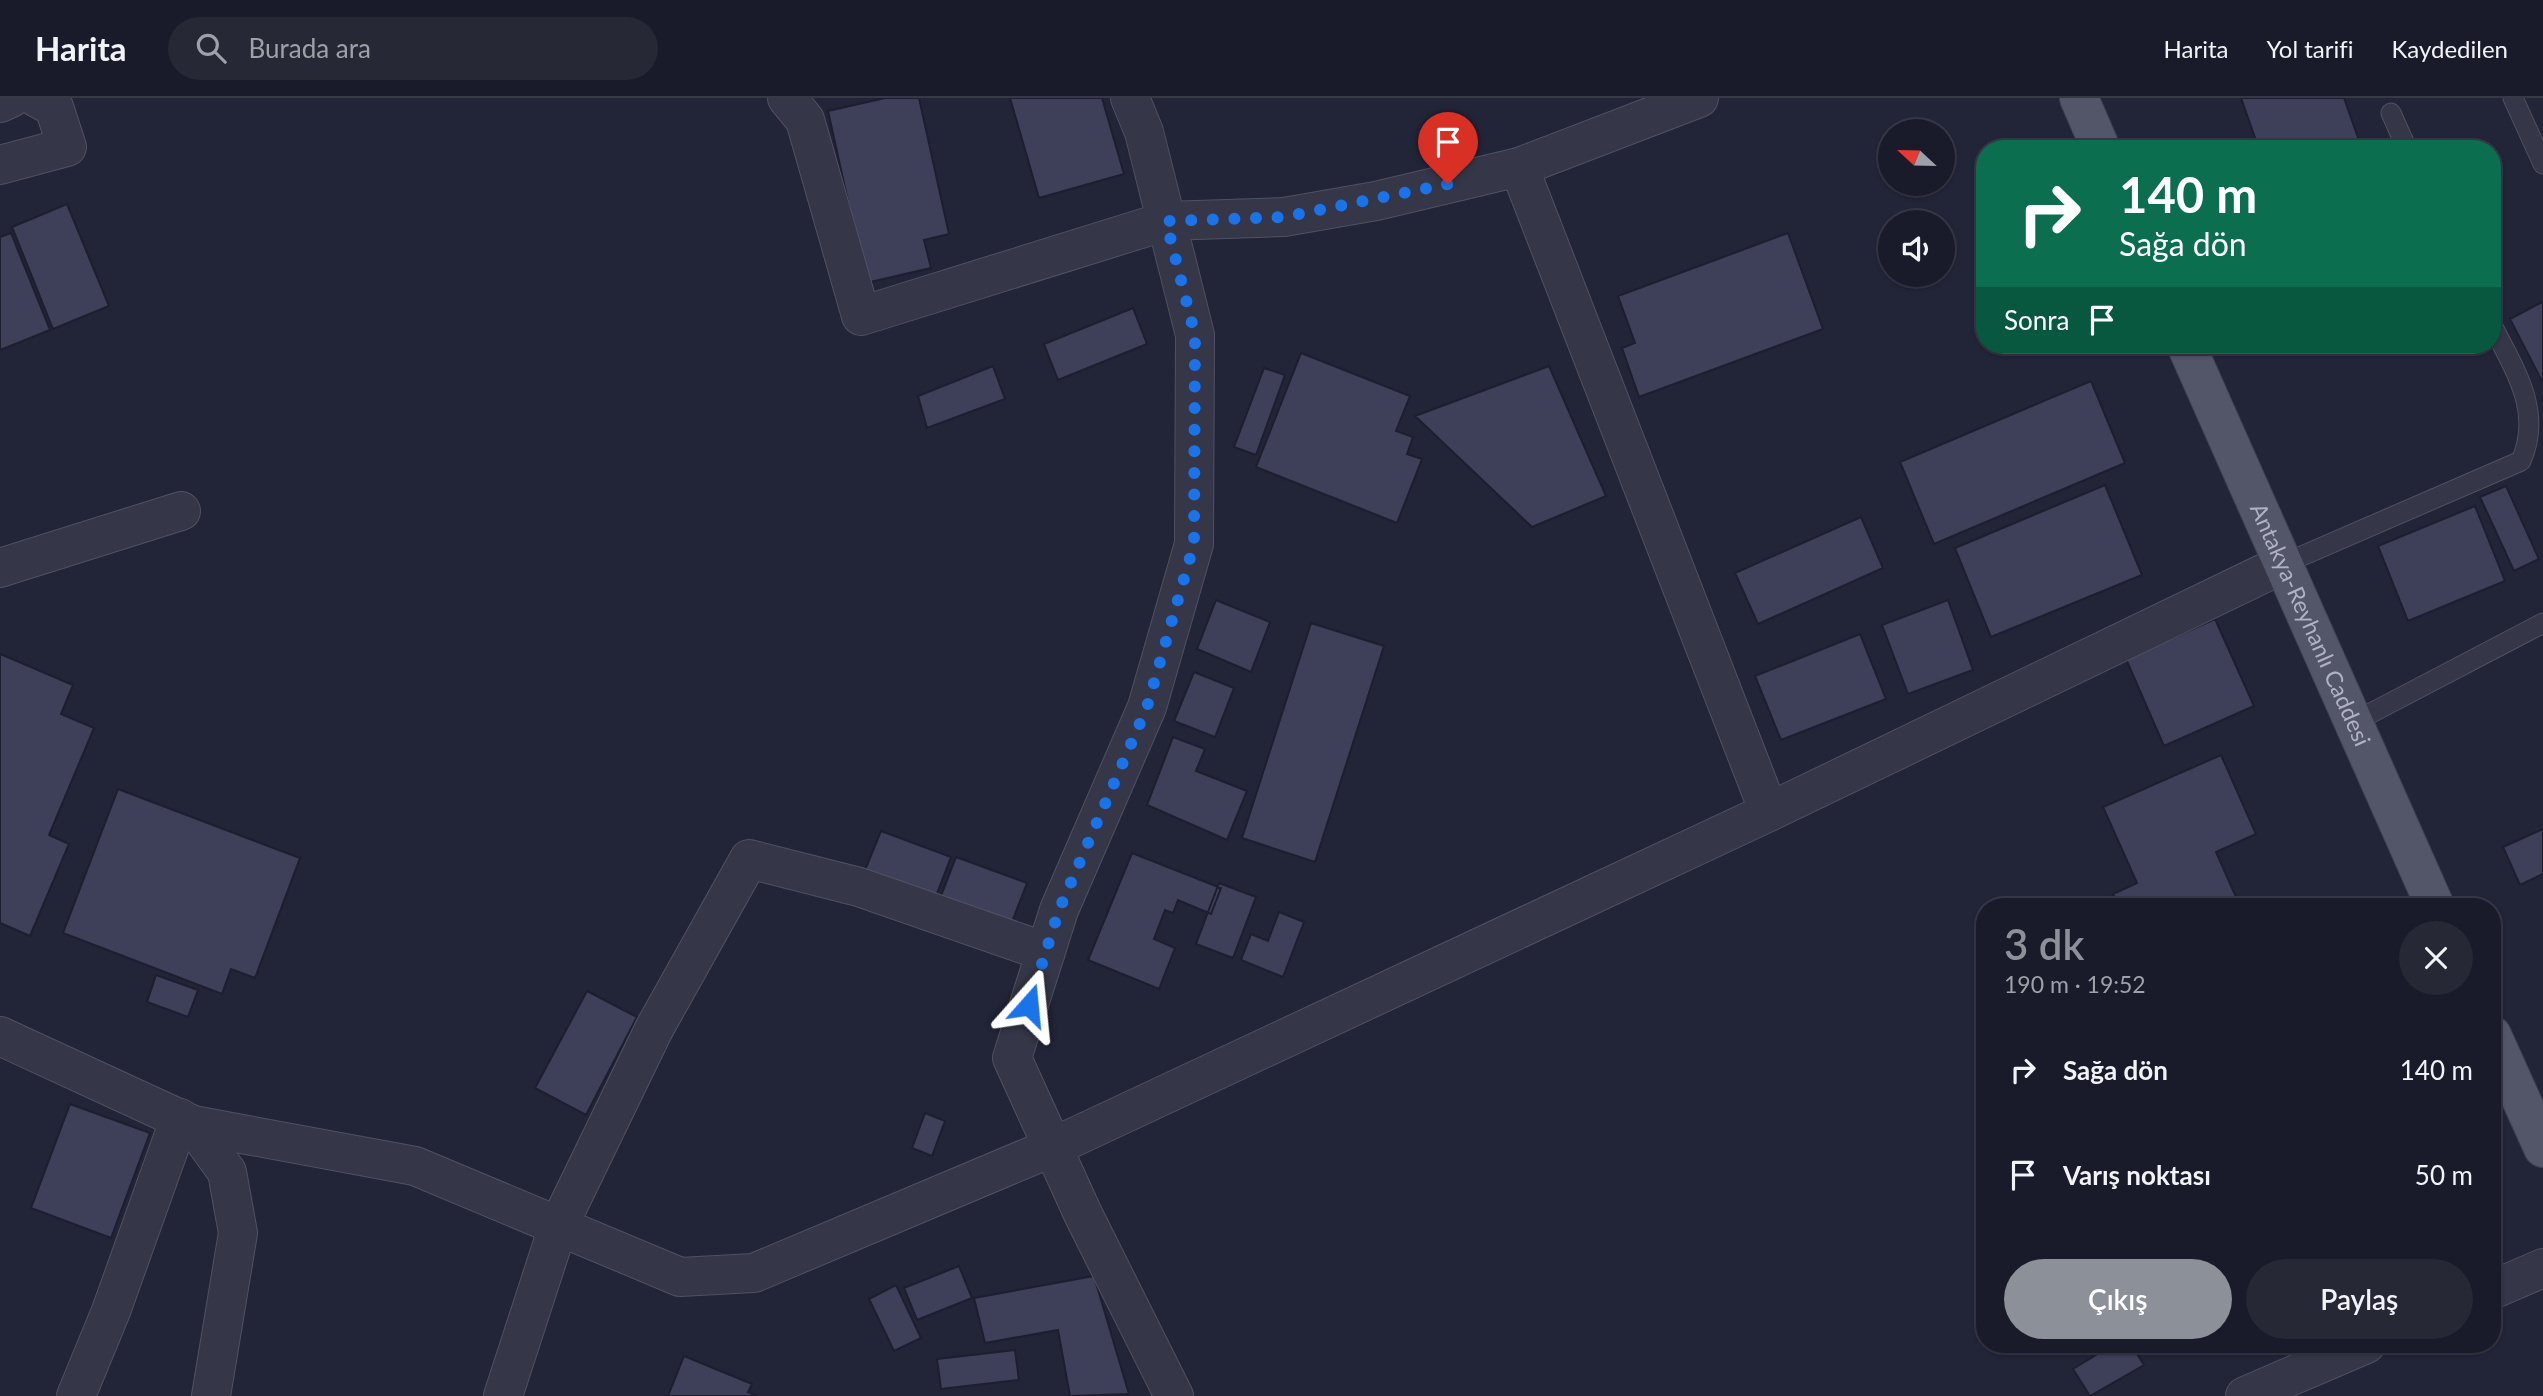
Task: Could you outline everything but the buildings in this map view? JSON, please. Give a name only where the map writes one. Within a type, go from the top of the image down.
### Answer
[{"type":"main road","points":[[2078,98],[2097,140]]},
{"type":"main road","name":"Antakya-Reyhanlı Caddesi","points":[[2190,354],[2281,565],[2431,898]]},
{"type":"main road","points":[[2501,1055],[2543,1149]]},
{"type":"street","points":[[0,103],[11,98]]},
{"type":"street","points":[[0,165],[67,147],[54,107],[37,98]]},
{"type":"street","points":[[787,98],[805,120],[861,316],[1166,221],[1284,217],[1376,201],[1519,167],[1699,98]]},
{"type":"street","points":[[1130,98],[1144,132],[1195,335],[1194,544],[1147,707],[1059,910],[1012,1058],[1083,1214],[1174,1396]]},
{"type":"street","points":[[1519,167],[1769,811]]},
{"type":"street","points":[[0,568],[181,511]]},
{"type":"street","points":[[0,1036],[187,1121],[415,1166],[680,1277],[754,1273],[1053,1147],[1769,811],[2281,565]]},
{"type":"street","points":[[503,1396],[558,1227],[654,1029],[749,859],[859,887],[1046,952]]},
{"type":"street","points":[[76,1396],[187,1121]]},
{"type":"street","points":[[187,1121],[228,1172],[238,1233],[211,1396]]},
{"type":"street","points":[[2501,1286],[2543,1268]]},
{"type":"street","points":[[2245,1396],[2345,1353]]},
{"type":"lane","points":[[2513,98],[2543,164]]},
{"type":"lane","points":[[2391,113],[2403,140]]},
{"type":"lane","points":[[2281,565],[2521,461],[2537,439],[2533,407],[2501,344]]},
{"type":"lane","points":[[2352,723],[2543,623]]},
{"type":"route","points":[[1029,1005],[1059,910],[1147,707],[1194,544],[1195,335],[1166,221],[1284,217],[1376,201],[1448,184]]}]
